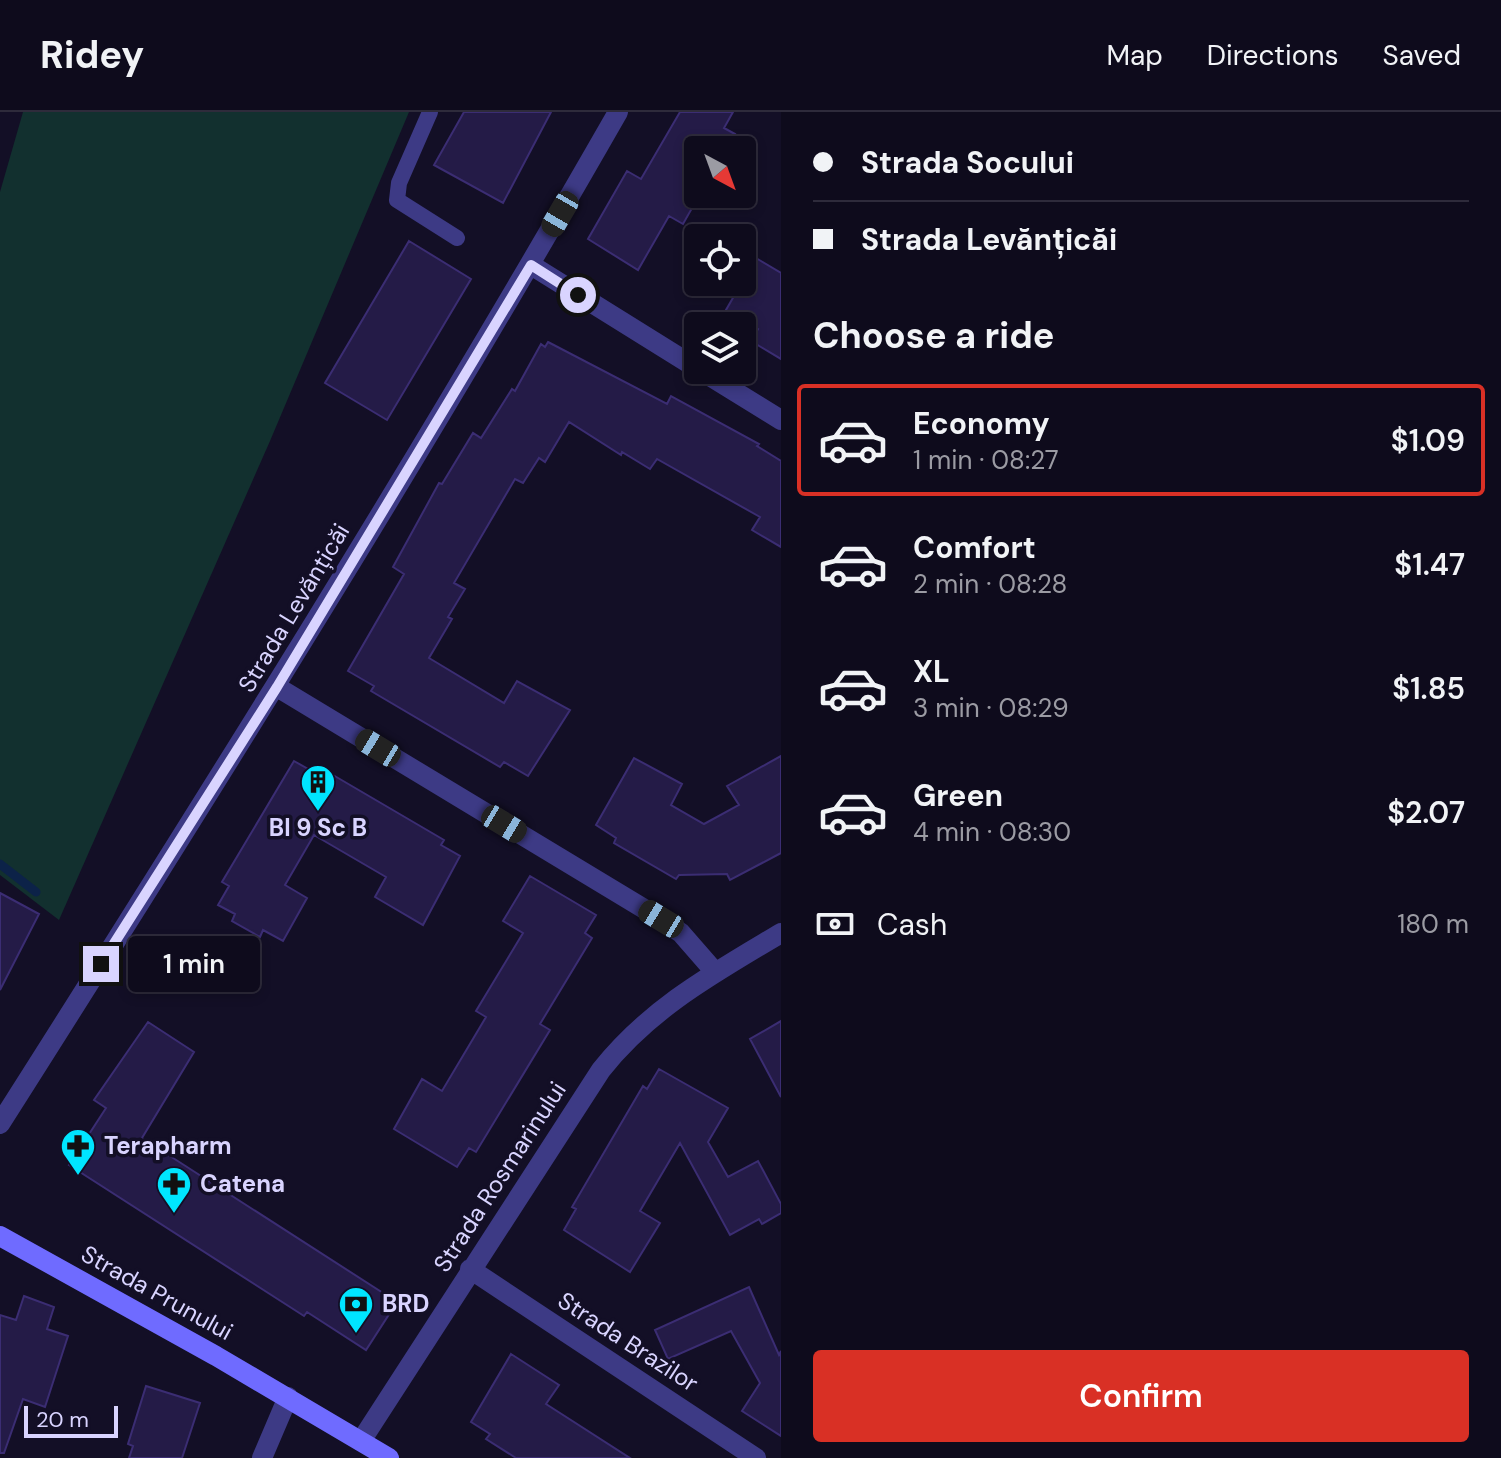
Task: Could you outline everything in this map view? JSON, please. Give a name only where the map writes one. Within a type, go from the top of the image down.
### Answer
[{"type":"street","name":"Strada Levănțicăi","points":[[0,1124],[277,687],[531,265],[618,112]]},
{"type":"street","points":[[531,265],[684,360]]},
{"type":"street","points":[[723,384],[781,420]]},
{"type":"street","points":[[277,687],[681,933],[715,972]]},
{"type":"street","name":"Strada Rosmarinului","points":[[361,1441],[601,1070],[625,1040],[679,995],[781,933]]},
{"type":"street","name":"Strada Prunului","points":[[0,1236],[288,1397],[389,1458]]},
{"type":"street","name":"Strada Brazilor","points":[[470,1269],[756,1458]]},
{"type":"street","points":[[262,1458],[288,1397]]},
{"type":"lane","points":[[430,112],[399,183],[397,200],[457,238]]},
{"type":"green space","points":[[23,112],[409,112],[270,441],[59,920],[0,875],[0,192]]},
{"type":"building","points":[[464,112],[551,112],[503,203],[434,165]]},
{"type":"building","points":[[680,112],[733,112],[724,128],[734,136],[684,136],[684,208],[692,208],[683,224],[669,216],[638,270],[588,239],[627,171],[641,179]]},
{"type":"building","points":[[409,241],[471,279],[387,420],[325,383]]},
{"type":"building","points":[[756,258],[781,273],[781,359],[756,344],[756,312],[726,310],[734,296],[756,296]]},
{"type":"building","points":[[548,342],[667,404],[671,396],[759,444],[757,446],[781,461],[781,547],[752,530],[760,517],[657,459],[650,469],[622,452],[621,455],[569,422],[545,462],[539,458],[523,483],[515,479],[454,583],[465,589],[429,658],[504,703],[517,681],[570,710],[528,776],[504,762],[500,767],[371,691],[374,686],[348,671],[404,574],[393,567],[439,483],[442,484],[473,433],[481,438],[512,389],[515,391],[541,344],[545,347]]},
{"type":"building","points":[[781,756],[781,853],[730,880],[727,874],[679,875],[676,879],[614,843],[616,838],[596,825],[634,758],[682,784],[671,805],[704,824],[739,805],[727,786]]},
{"type":"building","points":[[294,761],[317,774],[321,768],[444,840],[441,845],[460,856],[423,925],[375,897],[386,877],[314,835],[285,885],[307,898],[283,941],[263,930],[260,937],[232,921],[235,914],[218,905],[229,886],[222,882]]},
{"type":"building","points":[[530,876],[596,915],[585,933],[592,938],[540,1024],[550,1030],[476,1152],[469,1148],[457,1167],[394,1129],[422,1079],[442,1091],[486,1017],[476,1011],[523,933],[503,921]]},
{"type":"building","points":[[0,893],[39,914],[0,990]]},
{"type":"building","points":[[781,1021],[781,1097],[750,1039]]},
{"type":"building","points":[[148,1022],[194,1052],[142,1138],[397,1302],[366,1350],[307,1312],[304,1316],[69,1165],[106,1108],[94,1100]]},
{"type":"building","points":[[659,1069],[728,1108],[708,1142],[728,1177],[758,1161],[781,1204],[781,1213],[762,1224],[759,1219],[730,1235],[680,1143],[640,1211],[660,1223],[630,1272],[564,1230],[576,1209],[572,1207],[643,1086],[647,1089]]},
{"type":"building","points":[[749,1287],[779,1355],[781,1351],[781,1436],[742,1411],[760,1383],[731,1331],[668,1359],[655,1330]]},
{"type":"building","points":[[24,1296],[54,1307],[47,1329],[68,1336],[45,1407],[23,1399],[4,1453],[0,1453],[0,1315],[16,1320]]},
{"type":"building","points":[[511,1354],[559,1385],[546,1404],[630,1458],[516,1458],[486,1439],[490,1434],[471,1422]]},
{"type":"building","points":[[146,1386],[200,1403],[182,1458],[129,1458],[133,1446],[128,1444]]},
{"type":"waterway","points":[[0,864],[36,892]]},
{"type":"place","name":"Bl 9 Sc B","points":[[318,813]]},
{"type":"place","name":"Terapharm","points":[[78,1177]]},
{"type":"place","name":"Catena","points":[[174,1215]]},
{"type":"place","name":"BRD","points":[[356,1335]]},
{"type":"route","points":[[101,964],[277,687],[531,265],[578,295]]}]
